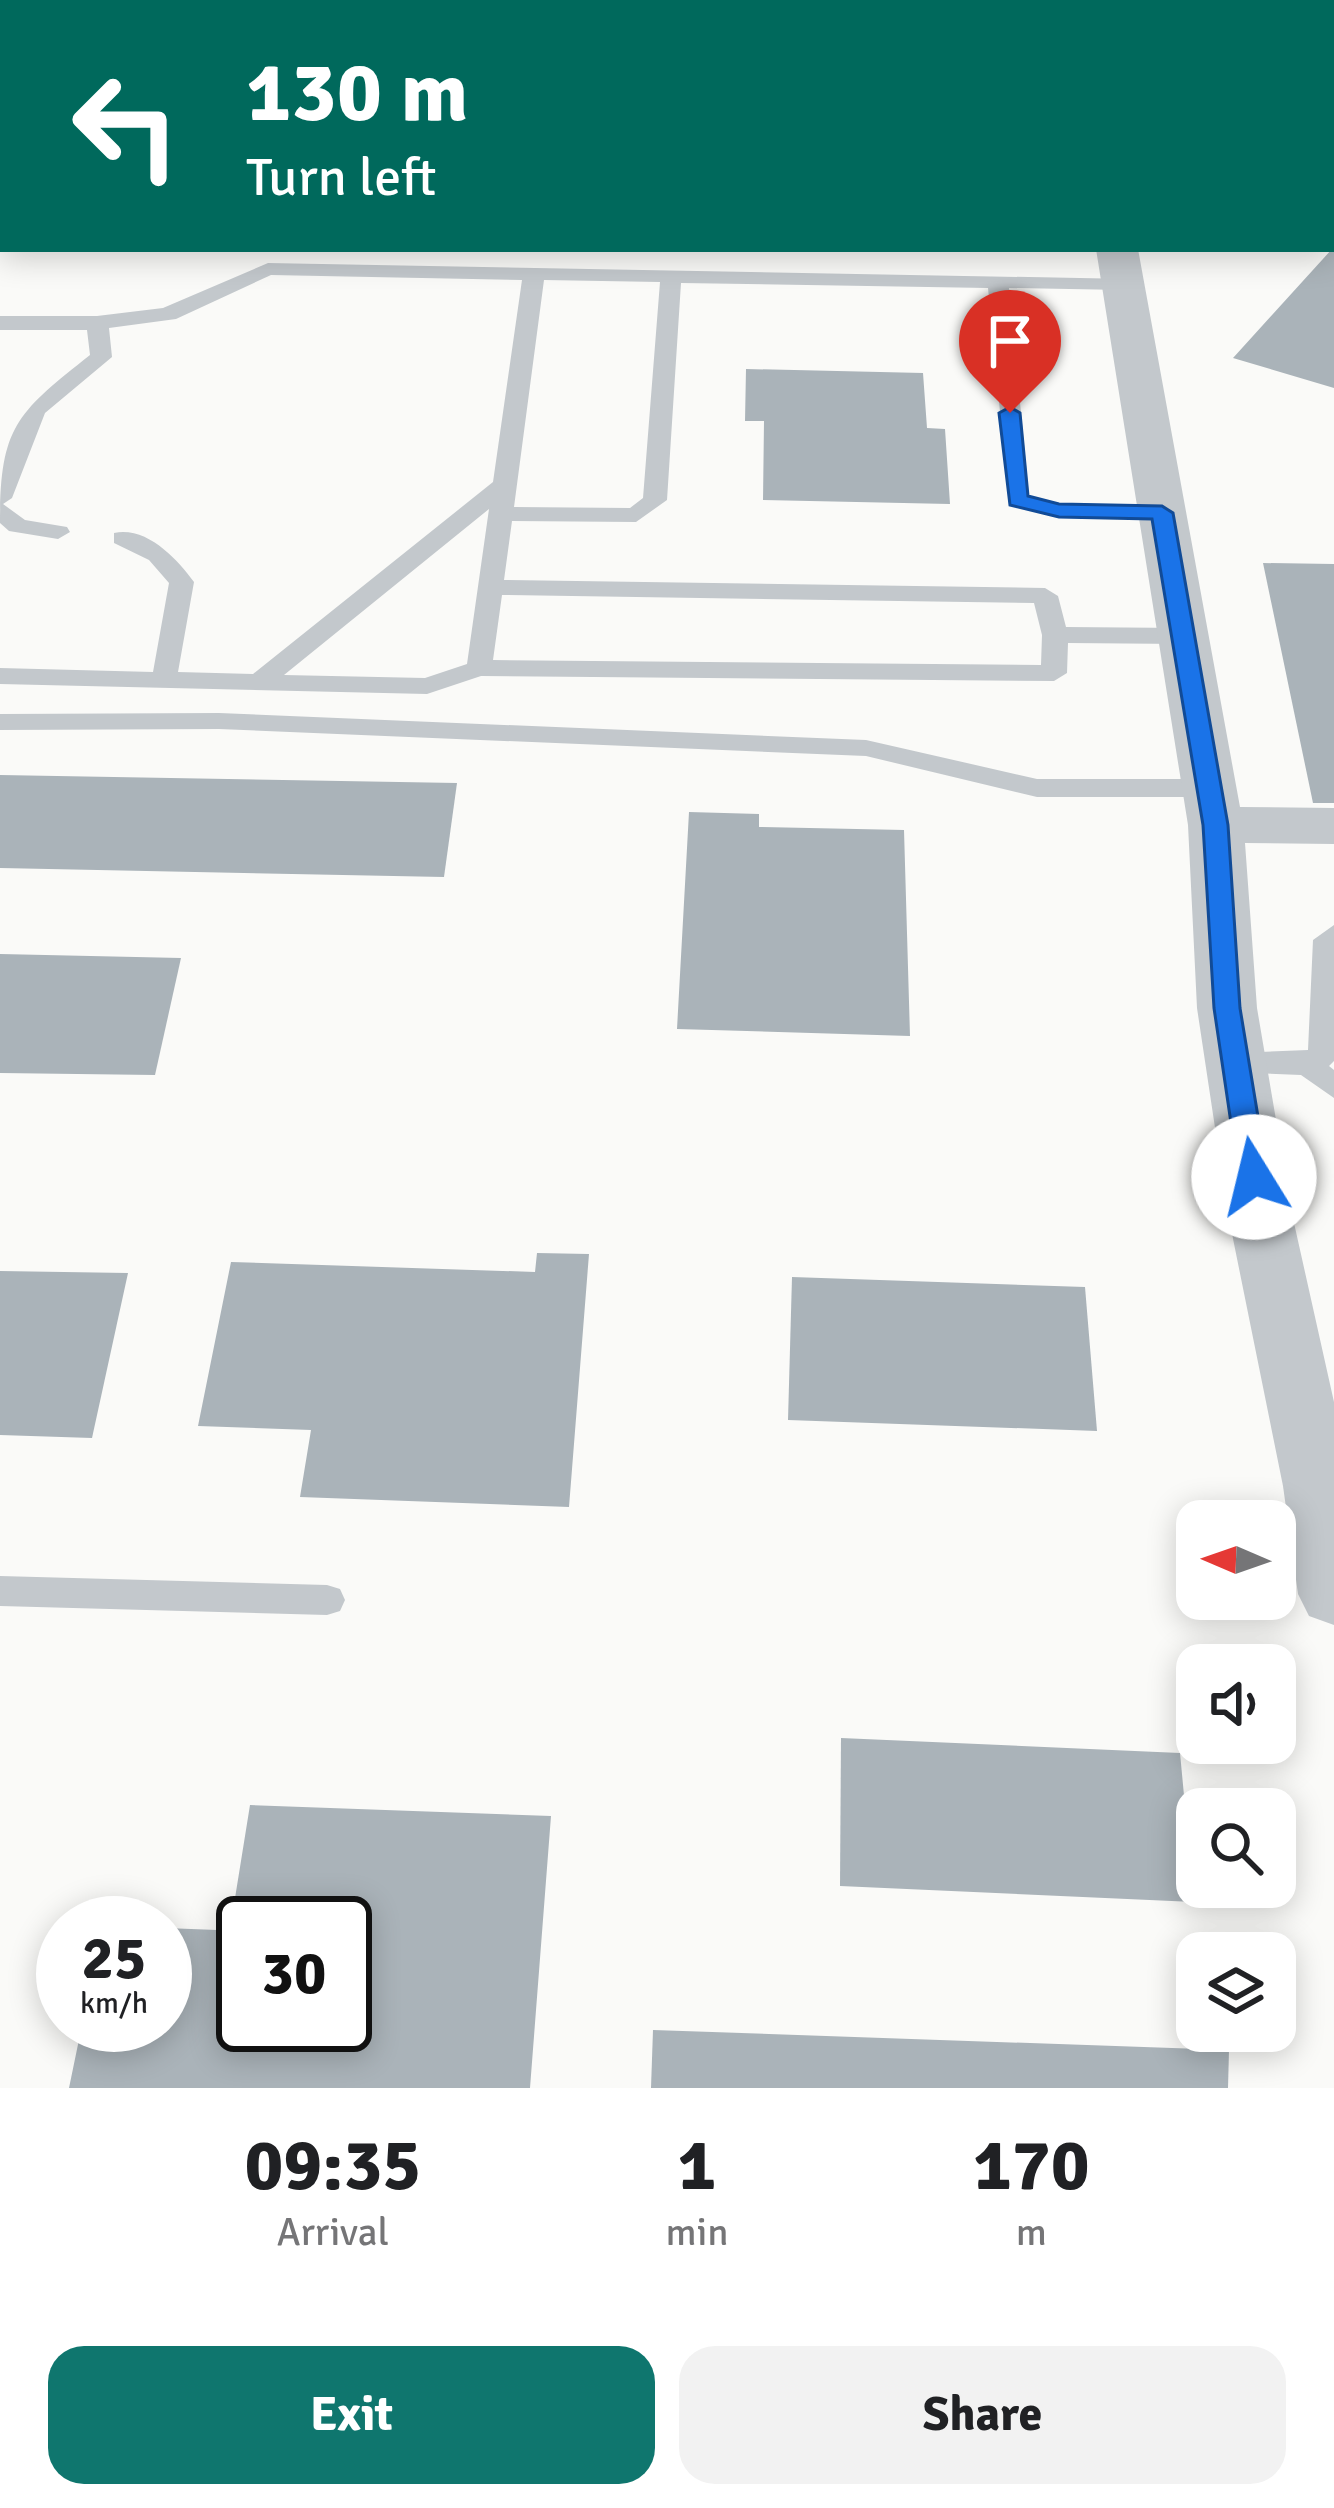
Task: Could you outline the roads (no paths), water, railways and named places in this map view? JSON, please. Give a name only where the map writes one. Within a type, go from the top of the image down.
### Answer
[{"type":"street","points":[[1120,266],[1213,807],[1227,1008],[1236,1064],[1334,1594]]},
{"type":"street","points":[[1213,807],[1334,826]]},
{"type":"lane","points":[[0,322],[98,323],[168,314],[264,259],[534,274],[998,281],[1120,266]]},
{"type":"lane","points":[[479,668],[534,274]]},
{"type":"lane","points":[[501,514],[636,515],[655,500],[671,276]]},
{"type":"lane","points":[[998,281],[1017,500],[1059,511],[1162,513]]},
{"type":"lane","points":[[0,498],[35,410],[100,357],[98,323]]},
{"type":"lane","points":[[259,682],[505,484]]},
{"type":"lane","points":[[0,511],[18,526],[58,532]]},
{"type":"lane","points":[[123,538],[158,555],[182,582],[164,680]]},
{"type":"lane","points":[[0,676],[427,686],[479,668],[1054,673],[1055,635],[1046,596],[492,587]]},
{"type":"lane","points":[[1055,635],[1183,636]]},
{"type":"lane","points":[[0,722],[219,721],[866,748],[1036,788],[1213,807]]},
{"type":"lane","points":[[1236,1064],[1309,1064],[1322,1056],[1328,1023],[1323,980],[1328,940],[1334,935]]},
{"type":"lane","points":[[1309,1064],[1334,1087]]},
{"type":"lane","points":[[0,1591],[327,1600]]}]
